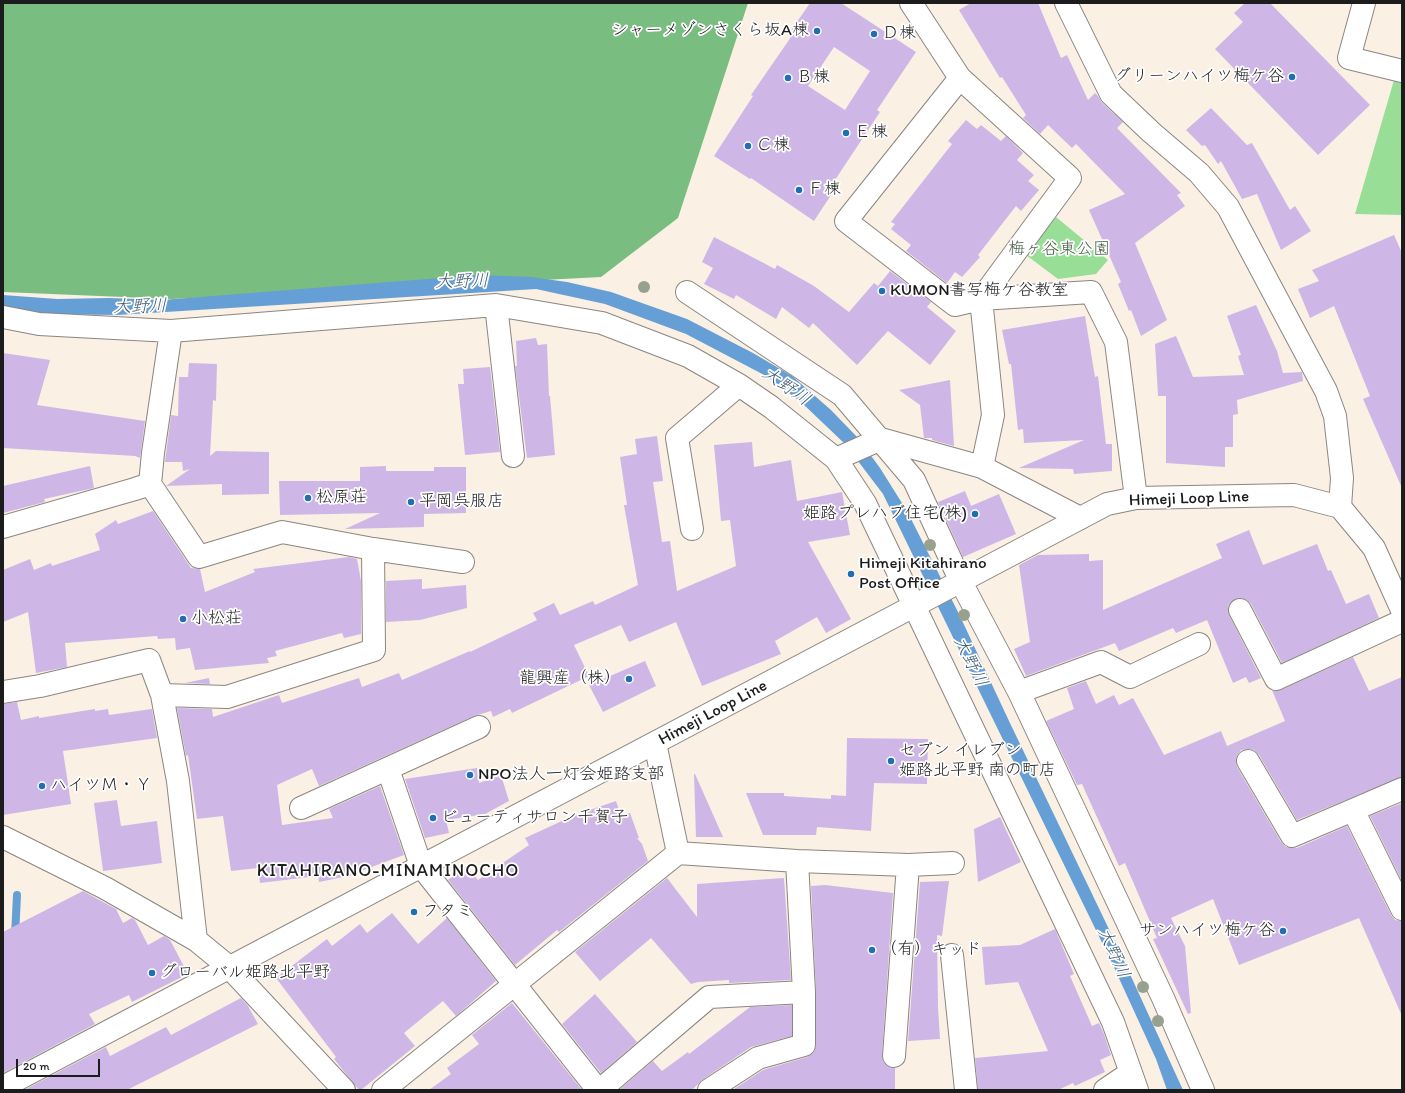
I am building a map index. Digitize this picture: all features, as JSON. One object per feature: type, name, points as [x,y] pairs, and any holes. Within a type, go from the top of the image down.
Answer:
[{"type":"street","points":[[911,3],[960,78],[1070,178],[981,299],[993,415],[982,467]]},
{"type":"street","points":[[1066,3],[1112,94],[1150,132],[1199,173],[1228,207],[1326,391],[1335,416],[1342,478],[1340,507],[1374,548],[1402,610]]},
{"type":"street","points":[[1364,3],[1349,58],[1402,72]]},
{"type":"street","points":[[960,78],[846,221],[955,304],[981,299],[1091,292],[1116,342],[1136,498]]},
{"type":"street","points":[[688,292],[842,395],[881,439],[914,480],[961,582],[1019,692],[1160,991],[1203,1090]]},
{"type":"street","points":[[496,305],[513,456]]},
{"type":"street","points":[[3,317],[39,324],[171,332],[496,305],[602,323],[688,356],[739,385],[836,459],[865,503],[916,606],[1113,1022],[1133,1081],[1105,1090]]},
{"type":"street","points":[[171,332],[153,453],[150,484],[199,557],[282,532],[373,549],[463,562]]},
{"type":"street","points":[[692,529],[677,438],[739,385]]},
{"type":"street","points":[[836,459],[881,439],[982,467],[1080,518]]},
{"type":"street","points":[[3,527],[150,484]]},
{"type":"street","name":"Himeji Loop Line","points":[[3,1087],[1107,504],[1136,498],[1294,495],[1340,507]]},
{"type":"street","points":[[162,695],[227,696],[374,650],[373,549]]},
{"type":"street","points":[[1240,610],[1276,679],[1402,621]]},
{"type":"street","points":[[1019,692],[1101,662],[1130,677],[1199,644]]},
{"type":"street","points":[[3,692],[40,686],[149,660],[162,695],[178,782],[196,940]]},
{"type":"street","points":[[301,808],[479,727]]},
{"type":"street","points":[[655,743],[678,853]]},
{"type":"street","points":[[1248,761],[1292,836],[1402,789]]},
{"type":"street","points":[[388,769],[421,866],[599,1090],[709,997],[804,992]]},
{"type":"street","points":[[1353,810],[1402,909]]},
{"type":"street","points":[[3,837],[104,888],[196,940],[229,967],[344,1090]]},
{"type":"street","points":[[383,1090],[678,853],[797,862],[908,865],[953,863]]},
{"type":"street","points":[[709,1090],[758,1058],[804,1045],[804,992],[797,862]]},
{"type":"street","points":[[894,1056],[908,865]]},
{"type":"street","points":[[952,955],[966,1090]]},
{"type":"green space","points":[[3,3],[748,3],[678,218],[601,277],[172,299],[3,292]]},
{"type":"green space","points":[[1394,80],[1402,82],[1402,215],[1355,214]]},
{"type":"green space","name":"梅ヶ谷東公園","points":[[1056,217],[1108,260],[1096,274],[1058,279],[1026,255]]},
{"type":"water","name":"大野川","points":[[478,275],[531,277],[567,282],[611,292],[687,319],[753,353],[792,376],[831,410],[858,438],[880,468],[907,511],[959,614],[1118,948],[1183,1090],[1167,1090],[1156,1059],[1112,963],[883,494],[845,444],[802,403],[768,377],[686,334],[605,304],[536,289],[117,315],[38,314],[3,308],[3,295],[57,299],[109,298],[162,300]]},
{"type":"building","points":[[810,3],[841,3],[916,52],[877,110],[880,112],[829,189],[833,192],[814,221],[751,178],[750,179],[714,156],[753,96],[751,95],[791,37],[788,35]],"holes":[[[834,47],[870,71],[845,110],[808,86]]]},
{"type":"building","points":[[971,3],[1038,3],[1061,58],[1067,55],[1088,100],[1095,93],[1098,96],[1102,103],[1123,122],[1117,128],[1181,193],[1177,195],[1185,206],[1135,243],[1167,320],[1141,336],[1131,310],[1129,311],[1118,284],[1121,282],[1089,210],[1125,194],[1076,144],[1072,148],[1048,125],[1040,134],[1023,118],[1026,115],[1002,77],[1000,78],[959,10]]},
{"type":"building","name":"グリーンハイツ梅ケ谷","points":[[1245,3],[1270,3],[1370,105],[1318,155],[1215,49],[1243,22],[1234,13]]},
{"type":"building","points":[[1211,108],[1247,145],[1252,143],[1290,210],[1295,206],[1311,231],[1281,250],[1257,194],[1242,199],[1221,161],[1218,164],[1205,145],[1202,146],[1186,130]]},
{"type":"building","points":[[966,120],[977,129],[981,125],[1001,141],[1006,136],[1023,153],[1017,160],[1034,175],[1028,181],[1039,190],[1021,211],[1016,206],[978,255],[980,257],[962,277],[955,272],[947,283],[906,251],[911,245],[891,229],[895,224],[891,222],[952,144],[948,141]]},
{"type":"building","points":[[1394,235],[1402,253],[1402,488],[1363,399],[1370,396],[1334,306],[1310,318],[1298,289],[1319,281],[1312,270]]},
{"type":"building","points":[[714,237],[775,269],[777,265],[814,286],[849,312],[874,283],[878,286],[890,271],[931,302],[927,307],[956,331],[930,365],[888,331],[857,365],[813,323],[809,328],[782,307],[776,319],[736,295],[734,299],[704,284],[713,268],[702,262]]},
{"type":"building","points":[[1256,305],[1277,351],[1283,373],[1302,372],[1303,381],[1237,400],[1238,414],[1233,415],[1233,447],[1225,447],[1225,467],[1166,463],[1166,396],[1158,396],[1155,344],[1176,336],[1193,377],[1244,375],[1238,356],[1241,355],[1227,316]]},
{"type":"building","points":[[1085,316],[1095,377],[1098,376],[1106,444],[1112,444],[1112,471],[1074,474],[1073,469],[1019,468],[1084,440],[1024,443],[1023,429],[1018,430],[1011,364],[1009,364],[1002,330]]},
{"type":"building","points":[[536,338],[538,345],[547,344],[549,396],[555,455],[527,458],[515,366],[517,366],[516,341]]},
{"type":"building","points":[[3,353],[50,360],[37,405],[145,421],[140,458],[135,456],[3,448]]},
{"type":"building","points":[[189,363],[217,364],[216,401],[213,400],[210,456],[216,451],[269,452],[269,494],[222,495],[222,484],[166,486],[190,469],[183,471],[182,462],[165,462],[171,415],[178,416],[179,377],[188,377]]},
{"type":"building","points":[[490,367],[500,452],[465,455],[458,384],[464,384],[463,369]]},
{"type":"building","points":[[950,380],[954,446],[932,440],[932,438],[924,438],[920,405],[899,390]]},
{"type":"building","points":[[657,436],[663,481],[653,482],[662,542],[670,541],[677,591],[736,566],[730,520],[721,521],[714,445],[752,442],[754,467],[791,460],[797,501],[842,492],[850,535],[808,542],[851,619],[826,633],[817,617],[775,641],[781,654],[702,686],[676,622],[629,642],[621,625],[574,645],[589,676],[512,713],[510,709],[493,717],[491,711],[474,716],[319,786],[312,769],[277,785],[282,825],[333,818],[329,809],[380,786],[404,855],[358,872],[358,874],[319,882],[318,876],[260,883],[258,868],[231,871],[223,816],[197,819],[188,755],[186,756],[177,708],[212,709],[213,717],[279,695],[282,703],[359,678],[362,687],[399,673],[402,680],[470,652],[537,620],[533,613],[554,603],[560,615],[593,601],[595,605],[638,585],[624,505],[627,505],[620,457],[637,454],[635,439]]},
{"type":"building","points":[[90,466],[94,488],[44,499],[45,502],[3,513],[3,486]]},
{"type":"building","points":[[386,466],[386,471],[434,471],[434,467],[466,467],[466,513],[424,514],[424,527],[345,529],[380,513],[280,515],[279,481],[360,481],[360,467]]},
{"type":"building","points":[[965,491],[971,506],[999,494],[1016,534],[963,557],[938,502]]},
{"type":"building","points":[[153,511],[191,568],[200,569],[205,592],[255,572],[253,569],[349,557],[357,559],[361,581],[361,634],[344,638],[342,633],[275,651],[277,656],[267,658],[269,663],[195,670],[190,648],[176,650],[175,638],[158,639],[157,636],[65,643],[67,667],[36,673],[28,612],[3,622],[3,570],[30,559],[34,570],[51,563],[52,566],[100,550],[95,534],[116,520],[118,524]]},
{"type":"building","points":[[1249,530],[1263,565],[1317,544],[1328,571],[1331,570],[1346,604],[1369,594],[1379,618],[1282,663],[1251,604],[1247,600],[1241,598],[1235,599],[1229,604],[1229,615],[1261,678],[1249,683],[1246,677],[1233,683],[1207,620],[1176,633],[1173,628],[1119,651],[1115,643],[1026,676],[1014,649],[1030,642],[1019,565],[1038,555],[1089,554],[1089,561],[1103,560],[1103,610],[1222,558],[1216,544]]},
{"type":"building","points":[[422,579],[422,589],[466,585],[467,608],[420,620],[386,622],[386,581]]},
{"type":"building","points":[[1353,657],[1369,691],[1402,677],[1402,777],[1297,820],[1259,755],[1254,750],[1241,750],[1237,755],[1236,761],[1237,767],[1281,842],[1286,847],[1297,848],[1347,826],[1391,915],[1395,920],[1402,921],[1402,1016],[1359,918],[1239,965],[1213,899],[1171,918],[1185,946],[1191,1013],[1188,1014],[1153,939],[1157,938],[1125,863],[1119,866],[1082,784],[1077,785],[1046,721],[1074,709],[1067,688],[1086,681],[1096,704],[1114,695],[1119,705],[1133,698],[1164,755],[1221,731],[1227,746],[1285,721],[1272,690],[1281,690]]},
{"type":"building","points":[[645,661],[656,686],[603,712],[589,685]]},
{"type":"building","points":[[209,678],[210,684],[185,683]]},
{"type":"building","points":[[17,702],[21,720],[39,716],[39,718],[95,709],[95,711],[108,709],[109,715],[152,709],[157,738],[63,751],[71,804],[3,815],[3,704]]},
{"type":"building","points":[[847,738],[928,739],[927,784],[874,783],[871,831],[817,827],[816,835],[763,835],[746,793],[784,793],[784,796],[831,799],[831,795],[846,796]]},
{"type":"building","points":[[477,768],[479,783],[501,775],[509,801],[485,814],[446,820],[449,833],[425,838],[405,779]]},
{"type":"building","points":[[695,774],[723,837],[696,837]]},
{"type":"building","points":[[117,800],[121,826],[157,821],[162,863],[103,871],[94,803]]},
{"type":"building","points":[[616,801],[621,816],[630,813],[639,838],[637,838],[642,844],[648,861],[559,932],[557,930],[515,965],[448,880],[466,866],[478,880],[529,845],[525,838],[575,815]]},
{"type":"building","points":[[1402,803],[1402,881],[1370,816]]},
{"type":"building","points":[[1000,817],[1021,862],[978,882],[974,829]]},
{"type":"building","points":[[667,878],[697,917],[697,884],[784,878],[791,980],[729,983],[729,980],[698,982],[691,984],[651,938],[600,981],[575,952]]},
{"type":"building","points":[[949,881],[942,936],[937,935],[940,1039],[908,1041],[920,882]]},
{"type":"building","points":[[825,885],[893,893],[882,1055],[883,1061],[887,1066],[895,1068],[895,1090],[734,1090],[763,1070],[807,1057],[814,1052],[816,1045],[816,992],[811,886]]},
{"type":"building","name":"グローバル姫路北平野","points":[[83,891],[116,909],[123,923],[132,918],[135,920],[148,945],[164,936],[170,940],[188,974],[132,1002],[129,995],[89,1014],[95,1024],[3,1073],[3,932]]},
{"type":"building","points":[[392,913],[418,944],[447,918],[496,981],[456,1016],[443,1001],[404,1033],[415,1046],[361,1090],[359,1090],[334,1059],[336,1057],[276,978],[327,939],[332,946],[360,924],[367,933]]},
{"type":"building","points":[[1055,929],[1074,974],[1070,976],[1092,1026],[1099,1023],[1104,1034],[1111,1055],[1100,1060],[1105,1072],[1075,1086],[1073,1083],[1058,1090],[978,1090],[975,1058],[1048,1051],[1018,982],[985,985],[982,947],[1020,945]]},
{"type":"building","points":[[595,994],[637,1042],[601,1073],[562,1024]]},
{"type":"building","points":[[241,998],[248,1006],[258,1024],[127,1090],[24,1090],[106,1047],[110,1056],[166,1027],[171,1035]]},
{"type":"building","points":[[512,1003],[582,1090],[429,1090],[451,1074],[447,1068],[479,1044],[472,1035]]},
{"type":"building","points":[[792,1005],[792,1036],[751,1047],[702,1080],[692,1090],[619,1090],[653,1061],[662,1071],[688,1052],[689,1054],[750,1007]]},
{"type":"waterway","points":[[15,936],[17,895]]},
{"type":"place","name":"シャーメゾンさくら坂A棟","points":[[817,31]]},
{"type":"place","name":"Ｄ棟","points":[[874,34]]},
{"type":"place","name":"グリーンハイツ梅ケ谷","points":[[1292,77]]},
{"type":"place","name":"Ｂ棟","points":[[788,78]]},
{"type":"place","name":"Ｅ棟","points":[[846,133]]},
{"type":"place","name":"Ｃ棟","points":[[748,146]]},
{"type":"place","name":"Ｆ棟","points":[[799,190]]},
{"type":"place","name":"KUMON書写梅ケ谷教室","points":[[882,291]]},
{"type":"place","name":"松原荘","points":[[308,498]]},
{"type":"place","name":"平岡呉服店","points":[[411,502]]},
{"type":"place","name":"姫路プレハブ住宅(株)","points":[[975,514]]},
{"type":"place","name":"Himeji Kitahirano Post Office","points":[[851,574]]},
{"type":"place","name":"小松荘","points":[[183,619]]},
{"type":"place","name":"龍興産（株）","points":[[629,679]]},
{"type":"place","name":"セブン イレブン 姫路北平野 南の町店","points":[[891,761]]},
{"type":"place","name":"NPO法人一灯会姫路支部","points":[[470,775]]},
{"type":"place","name":"ハイツＭ・Ｙ","points":[[42,786]]},
{"type":"place","name":"ビューティサロン千賀子","points":[[433,818]]},
{"type":"place","name":"フタミ","points":[[414,912]]},
{"type":"place","name":"サンハイツ梅ケ谷","points":[[1283,931]]},
{"type":"place","name":"（有）キッド","points":[[872,950]]},
{"type":"place","name":"グローバル姫路北平野","points":[[152,973]]},
{"type":"district","name":"KITAHIRANO-MINAMINOCHO","points":[[388,871]]}]
